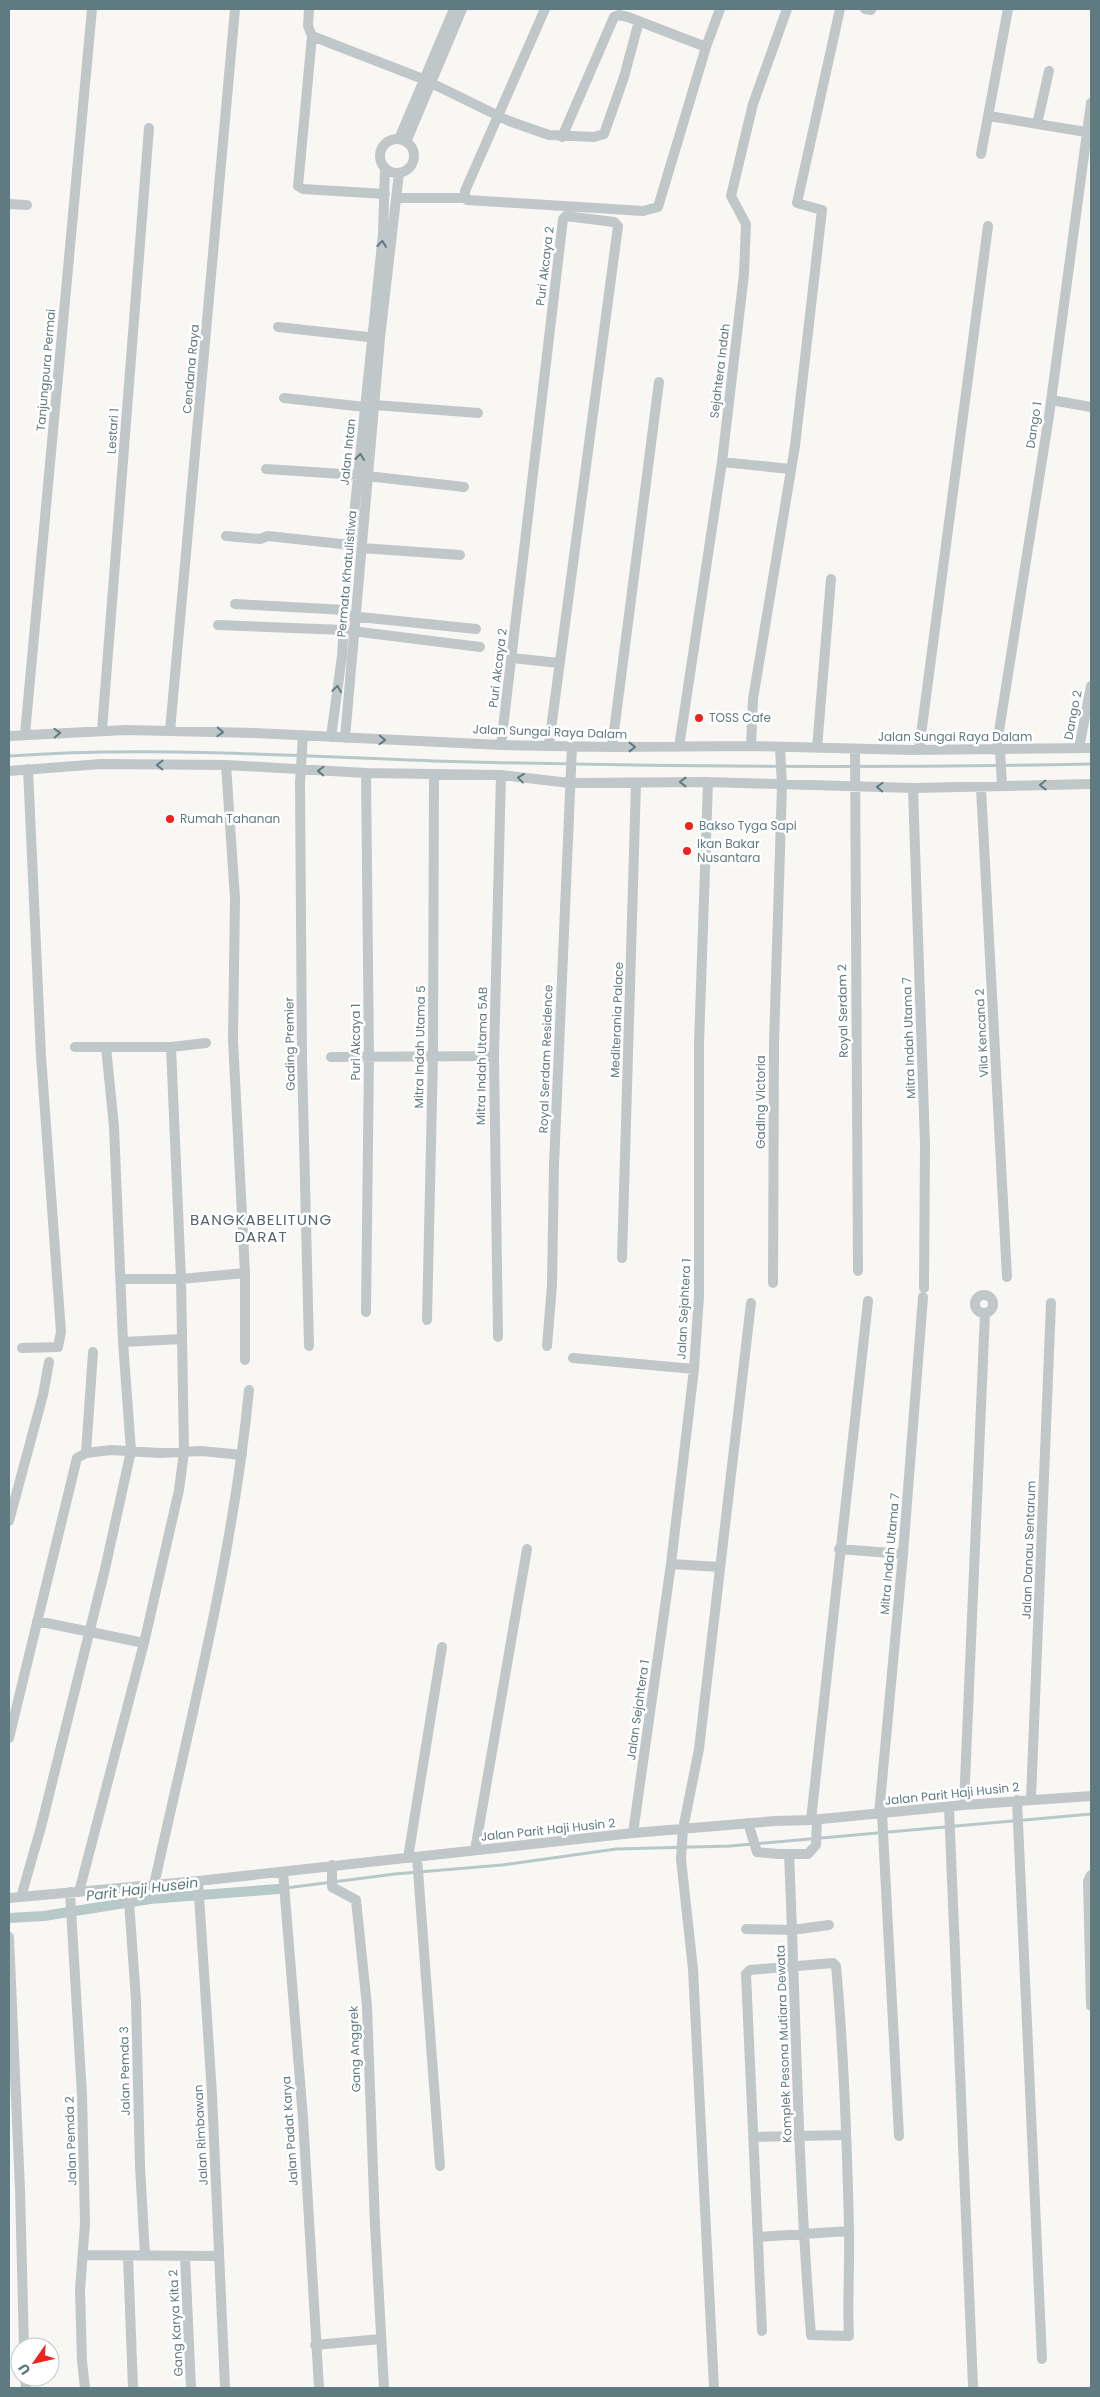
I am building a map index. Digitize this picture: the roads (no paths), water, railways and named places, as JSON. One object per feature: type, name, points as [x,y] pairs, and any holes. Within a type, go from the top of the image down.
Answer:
[{"type":"street","name":"Tanjungpura Permai","points":[[26,734],[92,9]]},
{"type":"street","name":"Cendana Raya","points":[[170,731],[235,9]]},
{"type":"street","points":[[309,9],[308,26],[312,36],[298,186],[303,189],[385,194]]},
{"type":"street","points":[[403,140],[454,9]]},
{"type":"street","points":[[426,81],[462,9]]},
{"type":"street","points":[[465,198],[465,191],[545,9]]},
{"type":"street","points":[[396,198],[465,198],[472,202],[498,204],[643,211],[658,207],[706,48],[720,9]]},
{"type":"street","name":"Sejahtera Indah","points":[[679,746],[722,462],[747,232],[746,224],[731,196],[753,104],[787,9]]},
{"type":"street","points":[[750,746],[753,699],[790,469],[822,210],[796,203],[840,9]]},
{"type":"street","points":[[982,154],[1008,9]]},
{"type":"street","points":[[562,137],[614,17],[619,14],[706,48]]},
{"type":"street","points":[[312,36],[426,81],[499,114],[509,121],[562,137],[594,138],[604,134],[624,77],[639,21]]},
{"type":"street","points":[[1038,124],[1049,70]]},
{"type":"street","name":"Dango 1","points":[[1002,781],[999,752],[1051,400],[1091,103]]},
{"type":"street","points":[[989,116],[1086,132]]},
{"type":"street","name":"Lestari 1","points":[[102,730],[149,131]]},
{"type":"street","points":[[278,327],[376,338],[385,194],[385,169],[380,162],[380,150],[388,141],[403,140],[412,148],[414,159],[409,168],[399,173],[385,169]]},
{"type":"street","name":"Permata Khatulistiwa","points":[[345,738],[349,630],[355,616],[369,477],[370,406],[376,338],[399,173]]},
{"type":"street","points":[[9,204],[27,205]]},
{"type":"street","name":"Puri Akcaya 2","points":[[501,745],[563,219],[566,216],[618,224],[549,744]]},
{"type":"street","points":[[919,750],[988,226]]},
{"type":"street","points":[[612,747],[659,382]]},
{"type":"street","points":[[284,398],[478,413]]},
{"type":"street","points":[[1051,400],[1091,407]]},
{"type":"street","name":"Jalan Intan","points":[[331,737],[349,630],[345,613],[350,545],[358,475],[370,406]]},
{"type":"street","points":[[722,462],[790,469]]},
{"type":"street","points":[[266,468],[358,475],[464,487]]},
{"type":"street","points":[[226,536],[260,539],[268,536],[350,545]]},
{"type":"street","points":[[362,548],[460,555]]},
{"type":"street","points":[[817,748],[831,579]]},
{"type":"street","points":[[235,604],[345,613],[355,616],[476,630]]},
{"type":"street","points":[[218,624],[349,630],[480,647]]},
{"type":"street","points":[[512,658],[559,663]]},
{"type":"street","name":"Dango 2","points":[[1079,748],[1091,686]]},
{"type":"street","name":"Jalan Sungai Raya Dalam","points":[[9,736],[102,730],[170,731],[303,739],[331,737],[501,745],[549,744],[572,750],[612,747],[750,746],[781,750],[817,748],[855,753],[919,750],[999,752],[1091,748]]},
{"type":"street","name":"Gading Premier","points":[[303,739],[301,768],[302,1058],[309,1346]]},
{"type":"street","name":"Royal Serdam Residence","points":[[547,1346],[552,1285],[554,1164],[572,750]]},
{"type":"street","name":"Gading Victoria","points":[[772,1284],[774,1051],[782,784],[781,750]]},
{"type":"street","name":"Royal Serdam 2","points":[[855,753],[858,1271]]},
{"type":"street","points":[[9,771],[101,764],[226,765],[366,773],[570,778],[636,783],[708,782],[913,788],[981,788],[1002,781],[1091,784]]},
{"type":"street","points":[[226,765],[235,898],[233,1040],[245,1273],[245,1360]]},
{"type":"street","points":[[22,1348],[58,1347],[61,1332],[42,1056],[28,769]]},
{"type":"street","name":"Puri Akcaya 1","points":[[366,773],[368,1057],[366,1312]]},
{"type":"street","name":"Mitra Indah Utama 5","points":[[427,1320],[432,1055],[434,774]]},
{"type":"street","name":"Mitra Indah Utama 5AB","points":[[498,1337],[494,1056],[501,775]]},
{"type":"street","name":"Jalan Sejahtera 1","points":[[633,1833],[672,1564],[694,1370],[699,1296],[699,1044],[708,782]]},
{"type":"street","name":"Mediterania Palace","points":[[622,1258],[636,783]]},
{"type":"street","name":"Mitra Indah Utama 7","points":[[899,2136],[884,1838],[881,1813],[924,1292],[925,1144],[913,788]]},
{"type":"street","name":"Vila Kencana 2","points":[[981,788],[1007,1277]]},
{"type":"street","points":[[75,1047],[171,1047],[206,1043]]},
{"type":"street","points":[[22,1897],[41,1827],[131,1451],[123,1342],[114,1127],[106,1047]]},
{"type":"street","points":[[75,1892],[144,1643],[179,1490],[184,1452],[181,1279],[171,1047]]},
{"type":"street","points":[[331,1057],[494,1056]]},
{"type":"street","points":[[121,1279],[181,1279],[245,1273]]},
{"type":"street","points":[[748,1823],[757,1850],[808,1854],[816,1845],[814,1820],[839,1550],[868,1301]]},
{"type":"street","points":[[714,2388],[692,1969],[681,1859],[683,1829],[699,1749],[751,1303]]},
{"type":"street","name":"Jalan Danau Sentarum","points":[[1031,1799],[1051,1303]]},
{"type":"street","points":[[964,1804],[985,1314]]},
{"type":"street","points":[[123,1342],[182,1339]]},
{"type":"street","points":[[86,1453],[93,1352]]},
{"type":"street","points":[[573,1358],[694,1370]]},
{"type":"street","points":[[9,1521],[43,1395],[49,1362]]},
{"type":"street","points":[[154,1885],[210,1630],[242,1455],[249,1390]]},
{"type":"street","points":[[9,1738],[73,1467],[77,1458],[86,1453],[131,1451],[184,1452],[201,1450],[242,1455]]},
{"type":"street","points":[[475,1850],[527,1549]]},
{"type":"street","points":[[839,1550],[903,1554]]},
{"type":"street","points":[[672,1564],[720,1567]]},
{"type":"street","points":[[37,1621],[144,1643]]},
{"type":"street","points":[[440,2166],[419,1880],[414,1860],[442,1647]]},
{"type":"street","name":"Jalan Parit Haji Husin 2","points":[[9,1898],[198,1881],[283,1876],[332,1868],[414,1860],[475,1850],[633,1833],[748,1823],[814,1820],[881,1813],[950,1811],[964,1804],[1091,1796]]},
{"type":"street","points":[[1016,1800],[1042,2359]]},
{"type":"street","points":[[950,1811],[973,2386]]},
{"type":"street","name":"Komplek Pesona Mutiara Dewata","points":[[789,1854],[803,2233],[811,2335],[849,2336],[849,2232]]},
{"type":"street","name":"Gang Anggrek","points":[[332,1868],[332,1887],[356,1900],[366,2006],[381,2339]]},
{"type":"street","points":[[1091,1875],[1088,1881],[1088,1932],[1091,2006]]},
{"type":"street","name":"Jalan Padat Karya","points":[[283,1876],[283,1898],[303,2118],[319,2388]]},
{"type":"street","name":"Jalan Rimbawan","points":[[198,1881],[212,2094],[225,2388]]},
{"type":"street","name":"Jalan Pemda 3","points":[[128,1887],[136,2000],[139,2148],[145,2255]]},
{"type":"street","name":"Jalan Pemda 2","points":[[75,1892],[72,1908],[82,2095],[85,2224],[80,2290],[82,2361],[85,2388]]},
{"type":"street","points":[[746,1929],[792,1930],[830,1925]]},
{"type":"street","points":[[9,1937],[20,2190],[24,2337]]},
{"type":"street","points":[[758,2237],[803,2233],[849,2232],[846,2135],[836,1966],[833,1963],[794,1968],[750,1970],[746,1974],[755,2137],[758,2237],[762,2331]]},
{"type":"street","points":[[755,2137],[846,2135]]},
{"type":"street","points":[[83,2255],[219,2256]]},
{"type":"street","points":[[128,2256],[133,2388]]},
{"type":"street","name":"Gang Karya Kita 2","points":[[185,2256],[191,2388]]},
{"type":"street","points":[[315,2345],[381,2339],[384,2388]]},
{"type":"waterway","points":[[9,756],[62,753],[168,752],[597,765],[1091,764]]},
{"type":"waterway","points":[[278,1889],[395,1874],[502,1865],[616,1849],[730,1846],[1091,1814]]},
{"type":"waterway","name":"Parit Haji Husein","points":[[9,1918],[44,1916],[150,1899],[278,1889]]},
{"type":"place","name":"TOSS Cafe","points":[[699,718]]},
{"type":"place","name":"Rumah Tahanan","points":[[170,819]]},
{"type":"place","name":"Bakso Tyga Sapi","points":[[689,826]]},
{"type":"place","name":"Ikan Bakar Nusantara","points":[[687,851]]},
{"type":"district","name":"BANGKABELITUNG DARAT","points":[[261,1228]]}]
